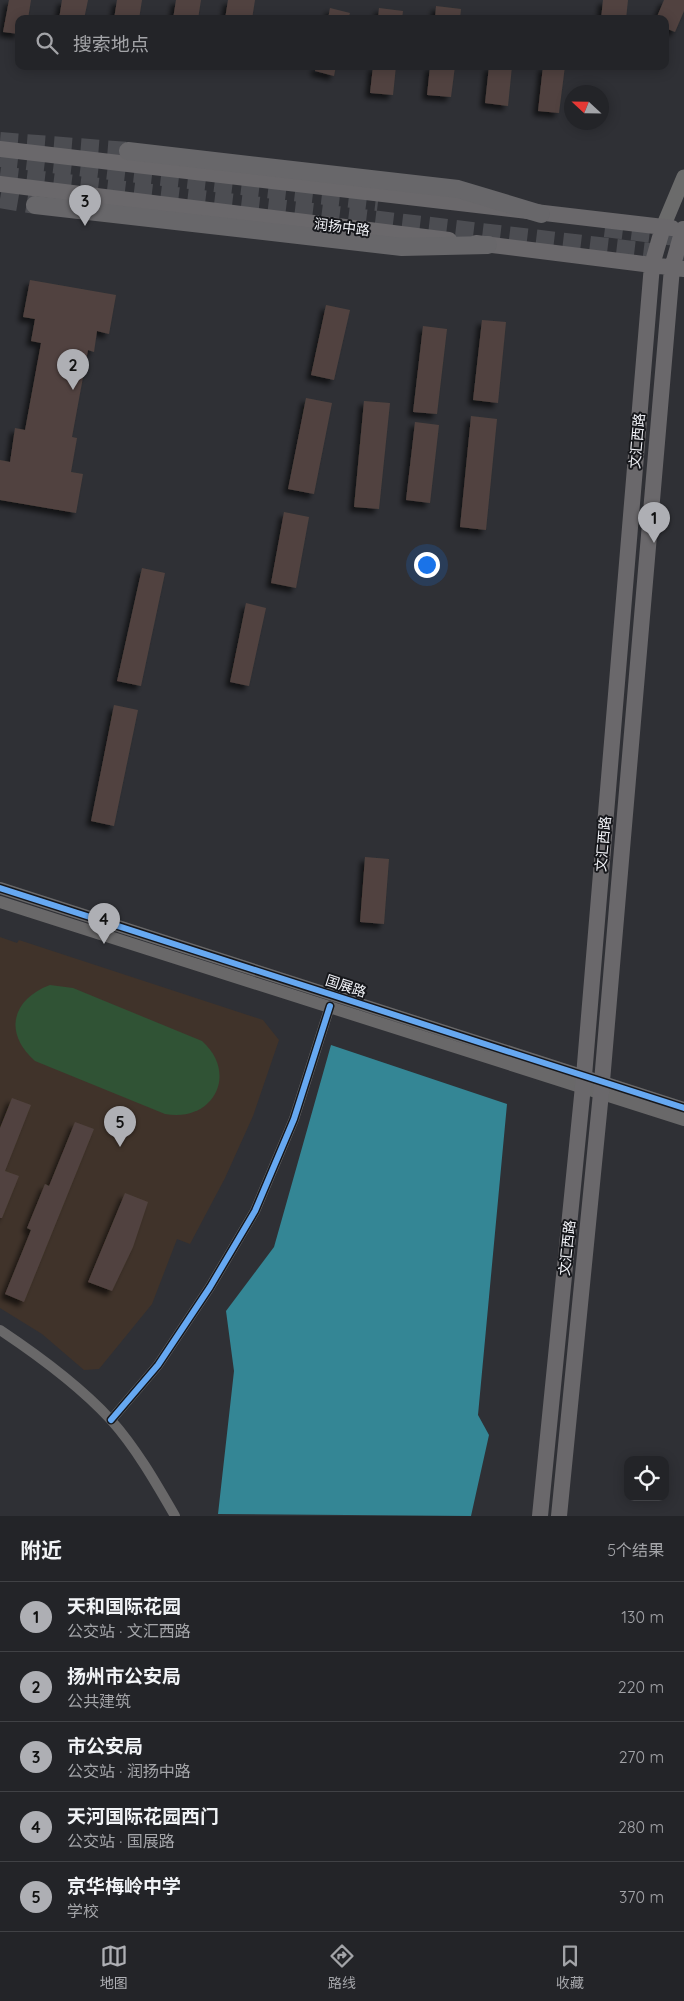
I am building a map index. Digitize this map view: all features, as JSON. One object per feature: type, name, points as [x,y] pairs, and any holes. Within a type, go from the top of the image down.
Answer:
[{"type":"highway","points":[[128,151],[458,189],[541,214]]},
{"type":"highway","points":[[35,205],[402,247],[488,245]]},
{"type":"main road","points":[[0,149],[541,214],[684,229]]},
{"type":"main road","name":"文汇西路","points":[[540,1516],[583,1082],[652,265],[663,227],[684,177]]},
{"type":"main road","name":"润扬中路","points":[[0,184],[678,268]]},
{"type":"main road","name":"文汇西路","points":[[559,1516],[602,1087],[678,268],[684,229]]},
{"type":"street","name":"国展路","points":[[0,888],[583,1082]]},
{"type":"street","name":"国展路","points":[[0,902],[330,1006],[583,1082],[684,1108]]},
{"type":"street","points":[[111,1420],[158,1365],[210,1287],[255,1211],[294,1118],[330,1006]]},
{"type":"street","name":"国展路","points":[[602,1087],[684,1120]]},
{"type":"street","points":[[0,1330],[53,1367],[111,1420],[150,1474],[175,1516]]},
{"type":"shaded area","points":[[0,937],[17,943],[19,940],[263,1020],[279,1040],[253,1116],[225,1178],[190,1244],[177,1239],[152,1304],[99,1369],[84,1370],[42,1334],[0,1308]]},
{"type":"green space","points":[[50,985],[73,988],[202,1041],[213,1054],[219,1068],[219,1081],[215,1093],[208,1104],[196,1111],[182,1115],[165,1114],[35,1061],[18,1039],[16,1018],[20,1008],[27,999],[37,991]]},
{"type":"water","points":[[331,1045],[507,1104],[478,1415],[489,1435],[471,1516],[218,1514],[234,1371],[226,1311],[274,1247]]},
{"type":"building","points":[[9,0],[31,0],[29,15],[15,15],[15,34],[3,32]]},
{"type":"building","points":[[62,0],[88,0],[85,15],[60,15]]},
{"type":"building","points":[[117,0],[142,0],[140,15],[115,15]]},
{"type":"building","points":[[176,0],[201,0],[199,15],[174,15]]},
{"type":"building","points":[[228,0],[255,0],[253,15],[226,15]]},
{"type":"building","points":[[603,0],[628,0],[626,15],[601,15]]},
{"type":"building","points":[[664,0],[684,0],[684,11],[675,32],[669,30],[669,15],[658,15]]},
{"type":"building","points":[[436,6],[461,9],[460,15],[435,15]]},
{"type":"building","points":[[330,8],[350,13],[349,15],[329,15]]},
{"type":"building","points":[[379,8],[403,11],[402,15],[378,15]]},
{"type":"building","points":[[315,70],[335,70],[334,76]]},
{"type":"building","points":[[373,70],[396,70],[393,95],[370,93]]},
{"type":"building","points":[[430,70],[454,70],[451,97],[427,95]]},
{"type":"building","points":[[489,70],[512,70],[508,106],[485,103]]},
{"type":"building","points":[[543,70],[564,70],[559,113],[538,111]]},
{"type":"building","points":[[30,280],[116,295],[109,334],[97,331],[94,352],[88,350],[72,437],[77,438],[71,472],[83,474],[76,513],[0,500],[0,460],[10,462],[15,428],[25,430],[41,343],[31,341],[35,319],[23,317]]},
{"type":"building","points":[[326,305],[350,310],[334,380],[311,375]]},
{"type":"building","points":[[482,320],[506,322],[498,403],[473,400]]},
{"type":"building","points":[[423,326],[447,329],[437,414],[413,412]]},
{"type":"building","points":[[306,398],[332,403],[314,494],[288,489]]},
{"type":"building","points":[[364,401],[390,403],[379,509],[354,507]]},
{"type":"building","points":[[471,416],[497,419],[486,530],[460,527]]},
{"type":"building","points":[[415,422],[439,425],[430,503],[406,500]]},
{"type":"building","points":[[284,512],[309,517],[296,588],[271,583]]},
{"type":"building","points":[[142,568],[165,573],[141,686],[117,681]]},
{"type":"building","points":[[246,603],[266,608],[249,686],[230,682]]},
{"type":"building","points":[[114,705],[138,710],[114,826],[91,821]]},
{"type":"building","points":[[365,857],[389,859],[384,924],[360,922]]},
{"type":"building","points":[[12,1098],[31,1105],[5,1171],[19,1176],[2,1218],[0,1218],[0,1128]]},
{"type":"building","points":[[75,1122],[94,1129],[24,1302],[5,1294],[31,1230],[27,1228],[45,1184],[49,1186]]},
{"type":"building","points":[[125,1193],[148,1202],[133,1247],[112,1291],[88,1282]]},
{"type":"tunnel","points":[[0,141],[128,151]]},
{"type":"tunnel","points":[[0,158],[378,202]]},
{"type":"tunnel","points":[[0,175],[684,256]]},
{"type":"tunnel","points":[[0,199],[35,205]]},
{"type":"tunnel","points":[[605,228],[684,238]]},
{"type":"cycle path","points":[[0,888],[684,1108]]},
{"type":"cycle path","points":[[111,1420],[158,1365],[210,1287],[255,1211],[294,1119],[330,1006]]},
{"type":"place","name":"市公安局","points":[[85,226]]},
{"type":"place","name":"扬州市公安局","points":[[73,390]]},
{"type":"place","name":"天和国际花园","points":[[654,543]]},
{"type":"place","name":"天河国际花园西门","points":[[104,944]]},
{"type":"place","name":"京华梅岭中学","points":[[120,1147]]}]
